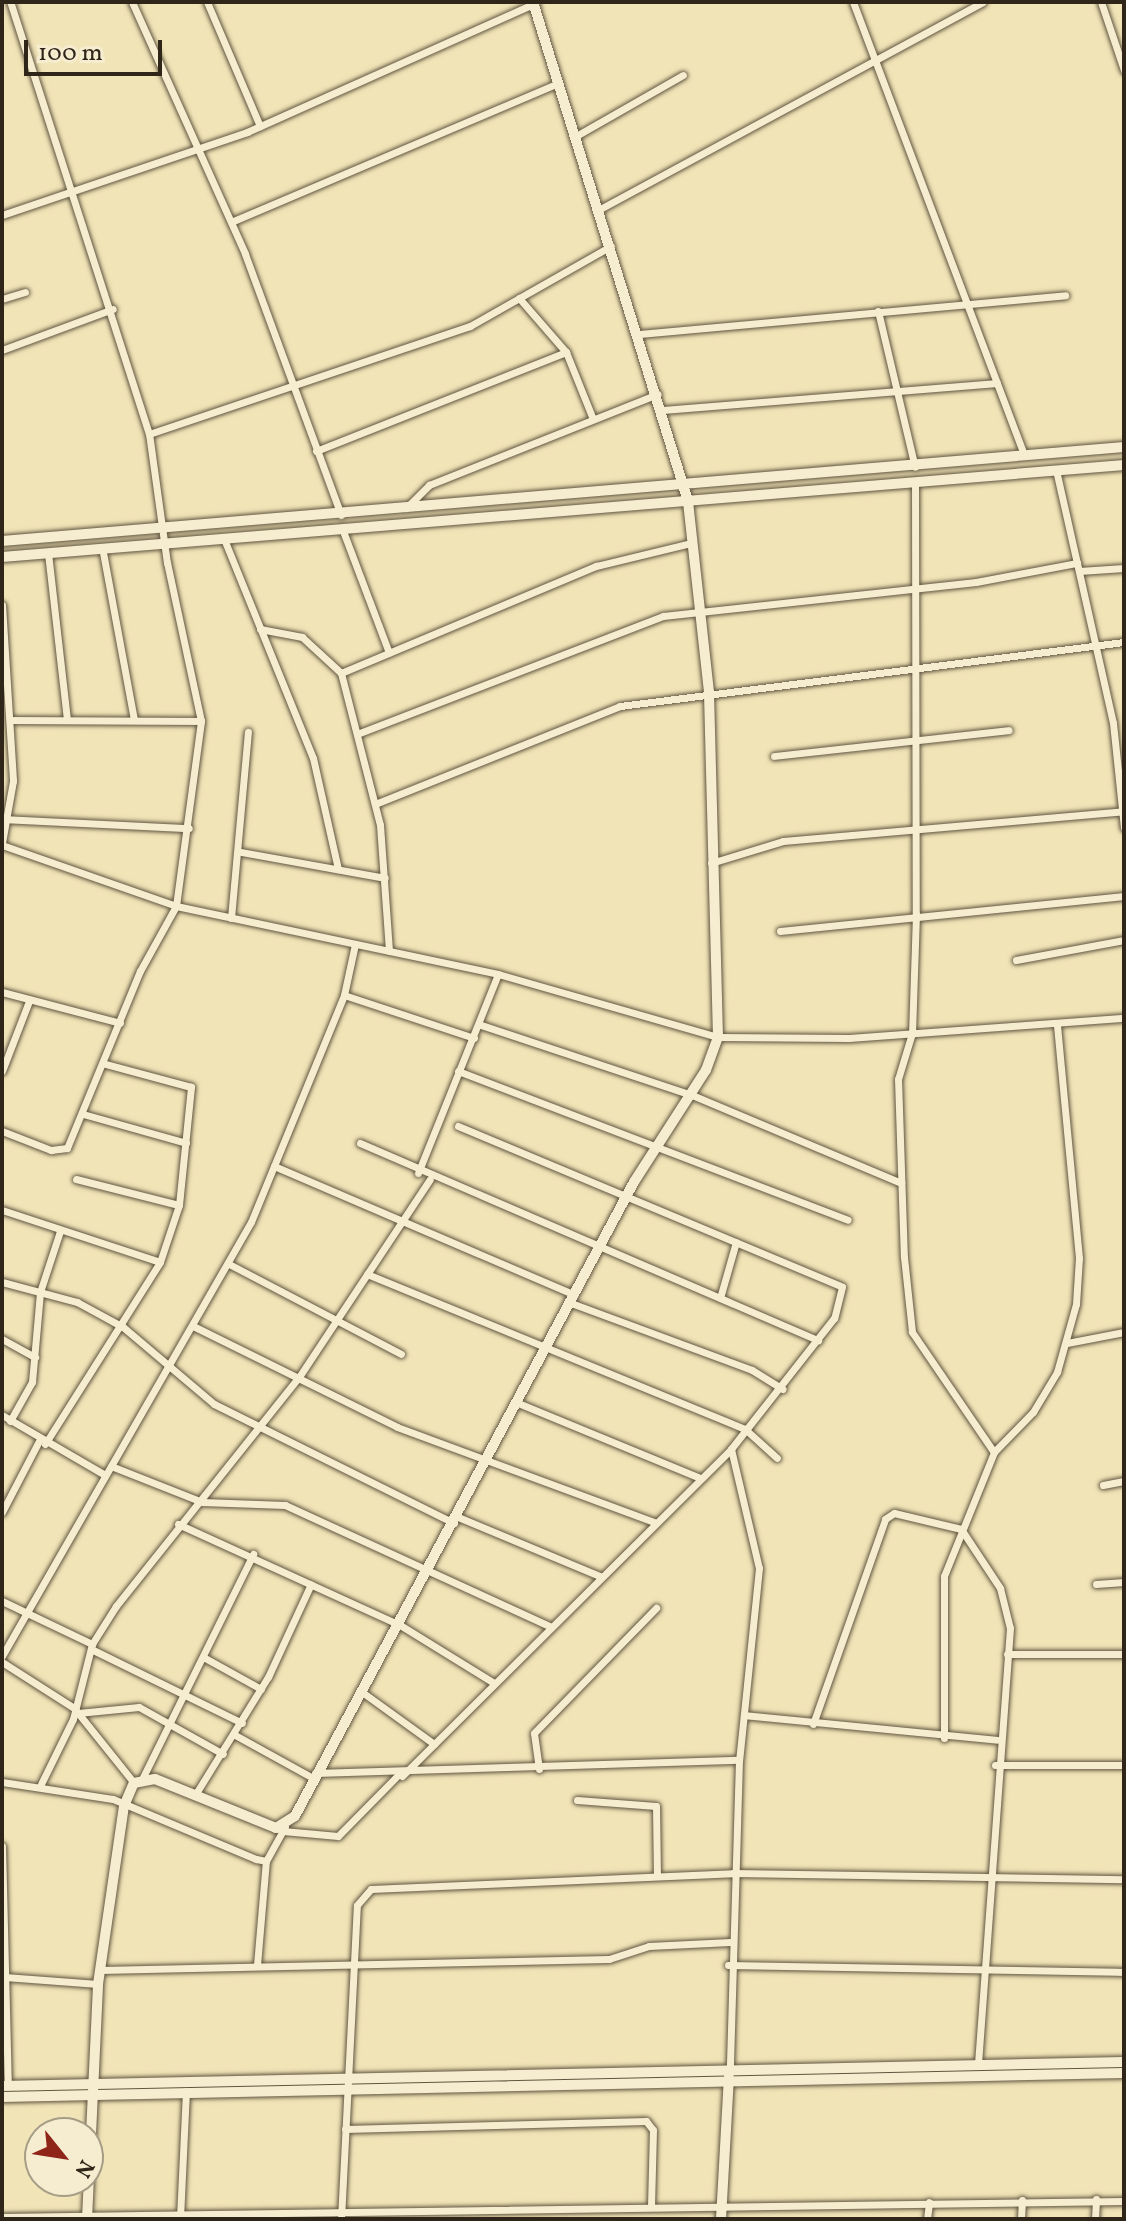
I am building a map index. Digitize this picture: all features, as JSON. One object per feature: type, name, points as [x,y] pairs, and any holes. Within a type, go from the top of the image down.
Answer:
[{"type":"main road","points":[[88,2217],[96,2091],[98,1984],[124,1806],[138,1780],[195,1795],[284,1829],[400,1625],[627,1196],[692,1095],[718,1037],[711,863],[709,692],[685,484],[535,3]]},
{"type":"main road","points":[[2,540],[404,510],[1124,447]]},
{"type":"main road","points":[[2,557],[1124,465]]},
{"type":"main road","points":[[978,2072],[1124,2062]]},
{"type":"main road","points":[[2,2097],[346,2083],[978,2072],[1124,2073]]},
{"type":"main road","points":[[721,2219],[730,2076]]},
{"type":"main road","points":[[5,2086],[96,2091]]},
{"type":"street","points":[[2,1131],[51,1150],[67,1148],[106,1064],[120,1023],[176,906],[189,828],[201,721],[149,434],[113,309],[72,196],[10,2]]},
{"type":"street","points":[[132,2],[231,222],[341,515]]},
{"type":"street","points":[[207,2],[260,126]]},
{"type":"street","points":[[853,2],[1025,456]]},
{"type":"street","points":[[600,209],[983,2]]},
{"type":"street","points":[[1101,2],[1124,70]]},
{"type":"street","points":[[2,215],[72,196],[260,126],[535,3]]},
{"type":"street","points":[[576,136],[683,75]]},
{"type":"street","points":[[231,222],[559,83]]},
{"type":"street","points":[[149,434],[470,326],[611,246]]},
{"type":"street","points":[[2,299],[25,292]]},
{"type":"street","points":[[640,334],[1065,295]]},
{"type":"street","points":[[519,298],[566,352],[593,419]]},
{"type":"street","points":[[2,350],[113,309]]},
{"type":"street","points":[[878,311],[915,467]]},
{"type":"street","points":[[316,451],[566,352]]},
{"type":"street","points":[[663,410],[895,388],[997,383]]},
{"type":"street","points":[[404,510],[429,485],[659,394]]},
{"type":"street","points":[[1056,470],[1113,723],[1124,827]]},
{"type":"street","points":[[915,483],[918,585],[916,914],[912,1033],[898,1079],[901,1183],[912,1332],[994,1452]]},
{"type":"street","points":[[343,531],[389,653]]},
{"type":"street","points":[[224,539],[313,758],[338,869]]},
{"type":"street","points":[[341,673],[596,566],[691,543]]},
{"type":"street","points":[[102,547],[134,720]]},
{"type":"street","points":[[48,553],[67,720]]},
{"type":"street","points":[[357,734],[699,608],[1078,567],[1124,568]]},
{"type":"street","points":[[2,605],[12,720],[2,844],[176,906],[498,974],[718,1037],[912,1033],[1124,1018]]},
{"type":"street","points":[[260,629],[302,637],[341,673],[375,804],[385,878],[389,951]]},
{"type":"street","points":[[375,804],[620,706],[709,692],[1124,642]]},
{"type":"street","points":[[12,720],[201,721]]},
{"type":"street","points":[[1113,723],[1124,722]]},
{"type":"street","points":[[774,756],[1009,730]]},
{"type":"street","points":[[231,918],[241,852],[248,732]]},
{"type":"street","points":[[711,863],[783,841],[1122,811]]},
{"type":"street","points":[[5,819],[189,828]]},
{"type":"street","points":[[241,852],[385,878]]},
{"type":"street","points":[[780,931],[916,914],[1124,896]]},
{"type":"street","points":[[1016,960],[1124,940]]},
{"type":"street","points":[[2,1656],[229,1264],[274,1166],[344,995],[355,944]]},
{"type":"street","points":[[418,1173],[458,1071],[481,1025],[498,974]]},
{"type":"street","points":[[2,992],[120,1023]]},
{"type":"street","points":[[344,995],[474,1038]]},
{"type":"street","points":[[2,1071],[29,1001]]},
{"type":"street","points":[[481,1025],[692,1095],[901,1183]]},
{"type":"street","points":[[944,1738],[944,1576],[994,1452],[1033,1412],[1067,1343],[1079,1258],[1057,1025]]},
{"type":"street","points":[[2,1512],[42,1443],[123,1327],[160,1262],[179,1205],[191,1087],[106,1064]]},
{"type":"street","points":[[458,1071],[660,1144],[848,1220]]},
{"type":"street","points":[[83,1114],[186,1143]]},
{"type":"street","points":[[257,1965],[266,1861],[284,1829],[338,1836],[434,1744],[654,1522],[731,1449],[782,1389],[834,1318],[842,1287],[458,1126]]},
{"type":"street","points":[[360,1143],[430,1179],[818,1340]]},
{"type":"street","points":[[274,1166],[400,1225],[573,1299],[752,1370],[782,1389]]},
{"type":"street","points":[[76,1179],[179,1205]]},
{"type":"street","points":[[41,1784],[76,1710],[91,1646],[178,1524],[202,1502],[255,1427],[299,1377],[430,1179]]},
{"type":"street","points":[[2,1210],[160,1262]]},
{"type":"street","points":[[10,1421],[32,1382],[40,1292],[60,1231]]},
{"type":"street","points":[[720,1298],[736,1242]]},
{"type":"street","points":[[229,1264],[401,1354]]},
{"type":"street","points":[[367,1274],[745,1429],[777,1458]]},
{"type":"street","points":[[2,1282],[40,1292],[123,1327],[170,1369],[255,1427],[456,1520],[600,1576]]},
{"type":"street","points":[[195,1327],[397,1427],[654,1522]]},
{"type":"street","points":[[1067,1343],[1124,1332]]},
{"type":"street","points":[[2,1339],[35,1357]]},
{"type":"street","points":[[518,1403],[700,1478]]},
{"type":"street","points":[[2,1415],[42,1443],[105,1475]]},
{"type":"street","points":[[730,2076],[728,1965],[739,1760],[759,1568],[731,1449]]},
{"type":"street","points":[[111,1466],[202,1502],[285,1505],[427,1575],[551,1627]]},
{"type":"street","points":[[1103,1485],[1124,1481]]},
{"type":"street","points":[[813,1724],[885,1519],[894,1513],[961,1529],[1000,1588],[1010,1628],[995,1765],[978,2072]]},
{"type":"street","points":[[178,1524],[253,1554],[400,1625],[494,1683]]},
{"type":"street","points":[[2,1662],[76,1710],[138,1780],[205,1658],[253,1554]]},
{"type":"street","points":[[1096,1584],[1124,1582]]},
{"type":"street","points":[[195,1795],[261,1689],[311,1584]]},
{"type":"street","points":[[2,1601],[242,1723]]},
{"type":"street","points":[[539,1769],[534,1733],[656,1608]]},
{"type":"street","points":[[1007,1654],[1124,1654]]},
{"type":"street","points":[[205,1658],[261,1689]]},
{"type":"street","points":[[362,1692],[434,1744]]},
{"type":"street","points":[[76,1710],[139,1707],[223,1754]]},
{"type":"street","points":[[744,1715],[944,1738],[997,1740]]},
{"type":"street","points":[[235,1735],[312,1775],[399,1776],[739,1760]]},
{"type":"street","points":[[995,1765],[1124,1765]]},
{"type":"street","points":[[2,1782],[41,1784],[124,1806],[266,1861]]},
{"type":"street","points":[[577,1800],[656,1806],[657,1874]]},
{"type":"street","points":[[2,1846],[5,2086]]},
{"type":"street","points":[[342,2216],[346,2083],[356,1965],[357,1905],[371,1889],[657,1874],[988,1873],[1124,1879]]},
{"type":"street","points":[[100,1970],[609,1959],[649,1946],[730,1942]]},
{"type":"street","points":[[728,1965],[982,1974],[1124,1972]]},
{"type":"street","points":[[5,1977],[98,1984]]},
{"type":"street","points":[[180,2217],[186,2089]]},
{"type":"street","points":[[345,2129],[646,2121],[653,2130],[651,2206]]},
{"type":"street","points":[[1095,2219],[1096,2199]]},
{"type":"street","points":[[1021,2219],[1022,2200]]},
{"type":"street","points":[[2,2217],[342,2216],[651,2206],[1124,2201]]},
{"type":"street","points":[[927,2219],[929,2202]]}]
